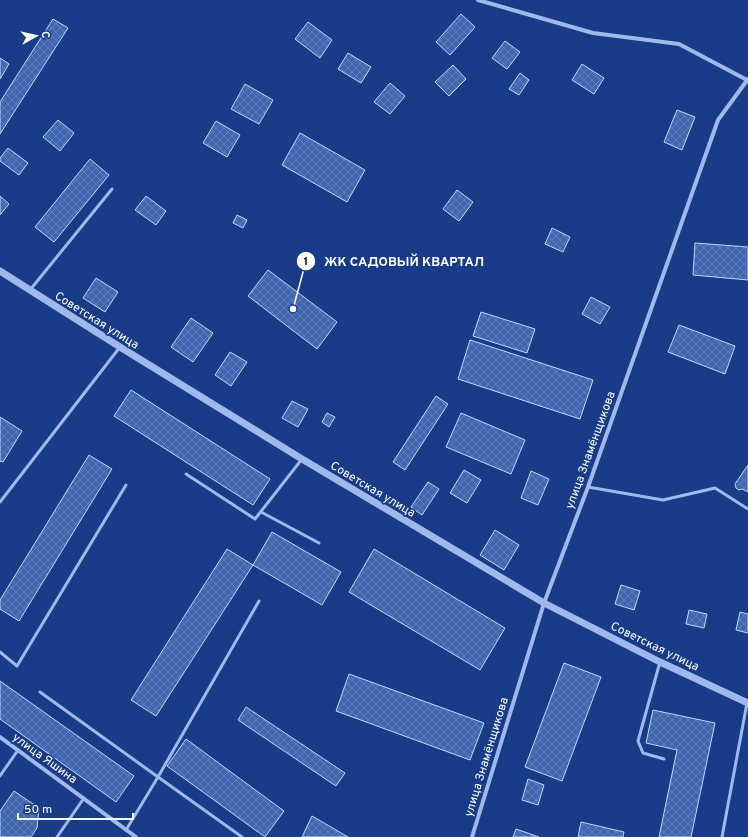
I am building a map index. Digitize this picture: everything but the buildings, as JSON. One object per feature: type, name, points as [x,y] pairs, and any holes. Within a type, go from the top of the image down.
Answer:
[{"type":"street","points":[[478,0],[593,33],[679,44],[747,79]]},
{"type":"street","name":"улица Знамёнщикова","points":[[472,837],[544,603],[588,487],[718,120],[747,79]]},
{"type":"street","name":"Советская улица","points":[[0,271],[29,291],[302,460],[544,603],[660,662],[748,702]]},
{"type":"street","name":"улица Яшина","points":[[0,737],[136,837]]},
{"type":"lane","points":[[29,291],[112,189]]},
{"type":"lane","points":[[0,502],[120,347]]},
{"type":"lane","points":[[186,474],[255,519],[302,460]]},
{"type":"lane","points":[[0,652],[17,666],[126,485]]},
{"type":"lane","points":[[588,487],[663,500],[715,488],[748,509]]},
{"type":"lane","points":[[261,512],[319,543]]},
{"type":"lane","points":[[126,830],[259,601]]},
{"type":"lane","points":[[660,662],[638,741],[643,753],[664,759]]},
{"type":"lane","points":[[40,692],[242,837]]},
{"type":"lane","points":[[722,837],[748,702]]},
{"type":"lane","points":[[0,776],[18,750]]},
{"type":"lane","points":[[57,837],[84,798]]},
{"type":"place","name":"ЖК САДОВЫЙ КВАРТАЛ","points":[[293,309]]}]
